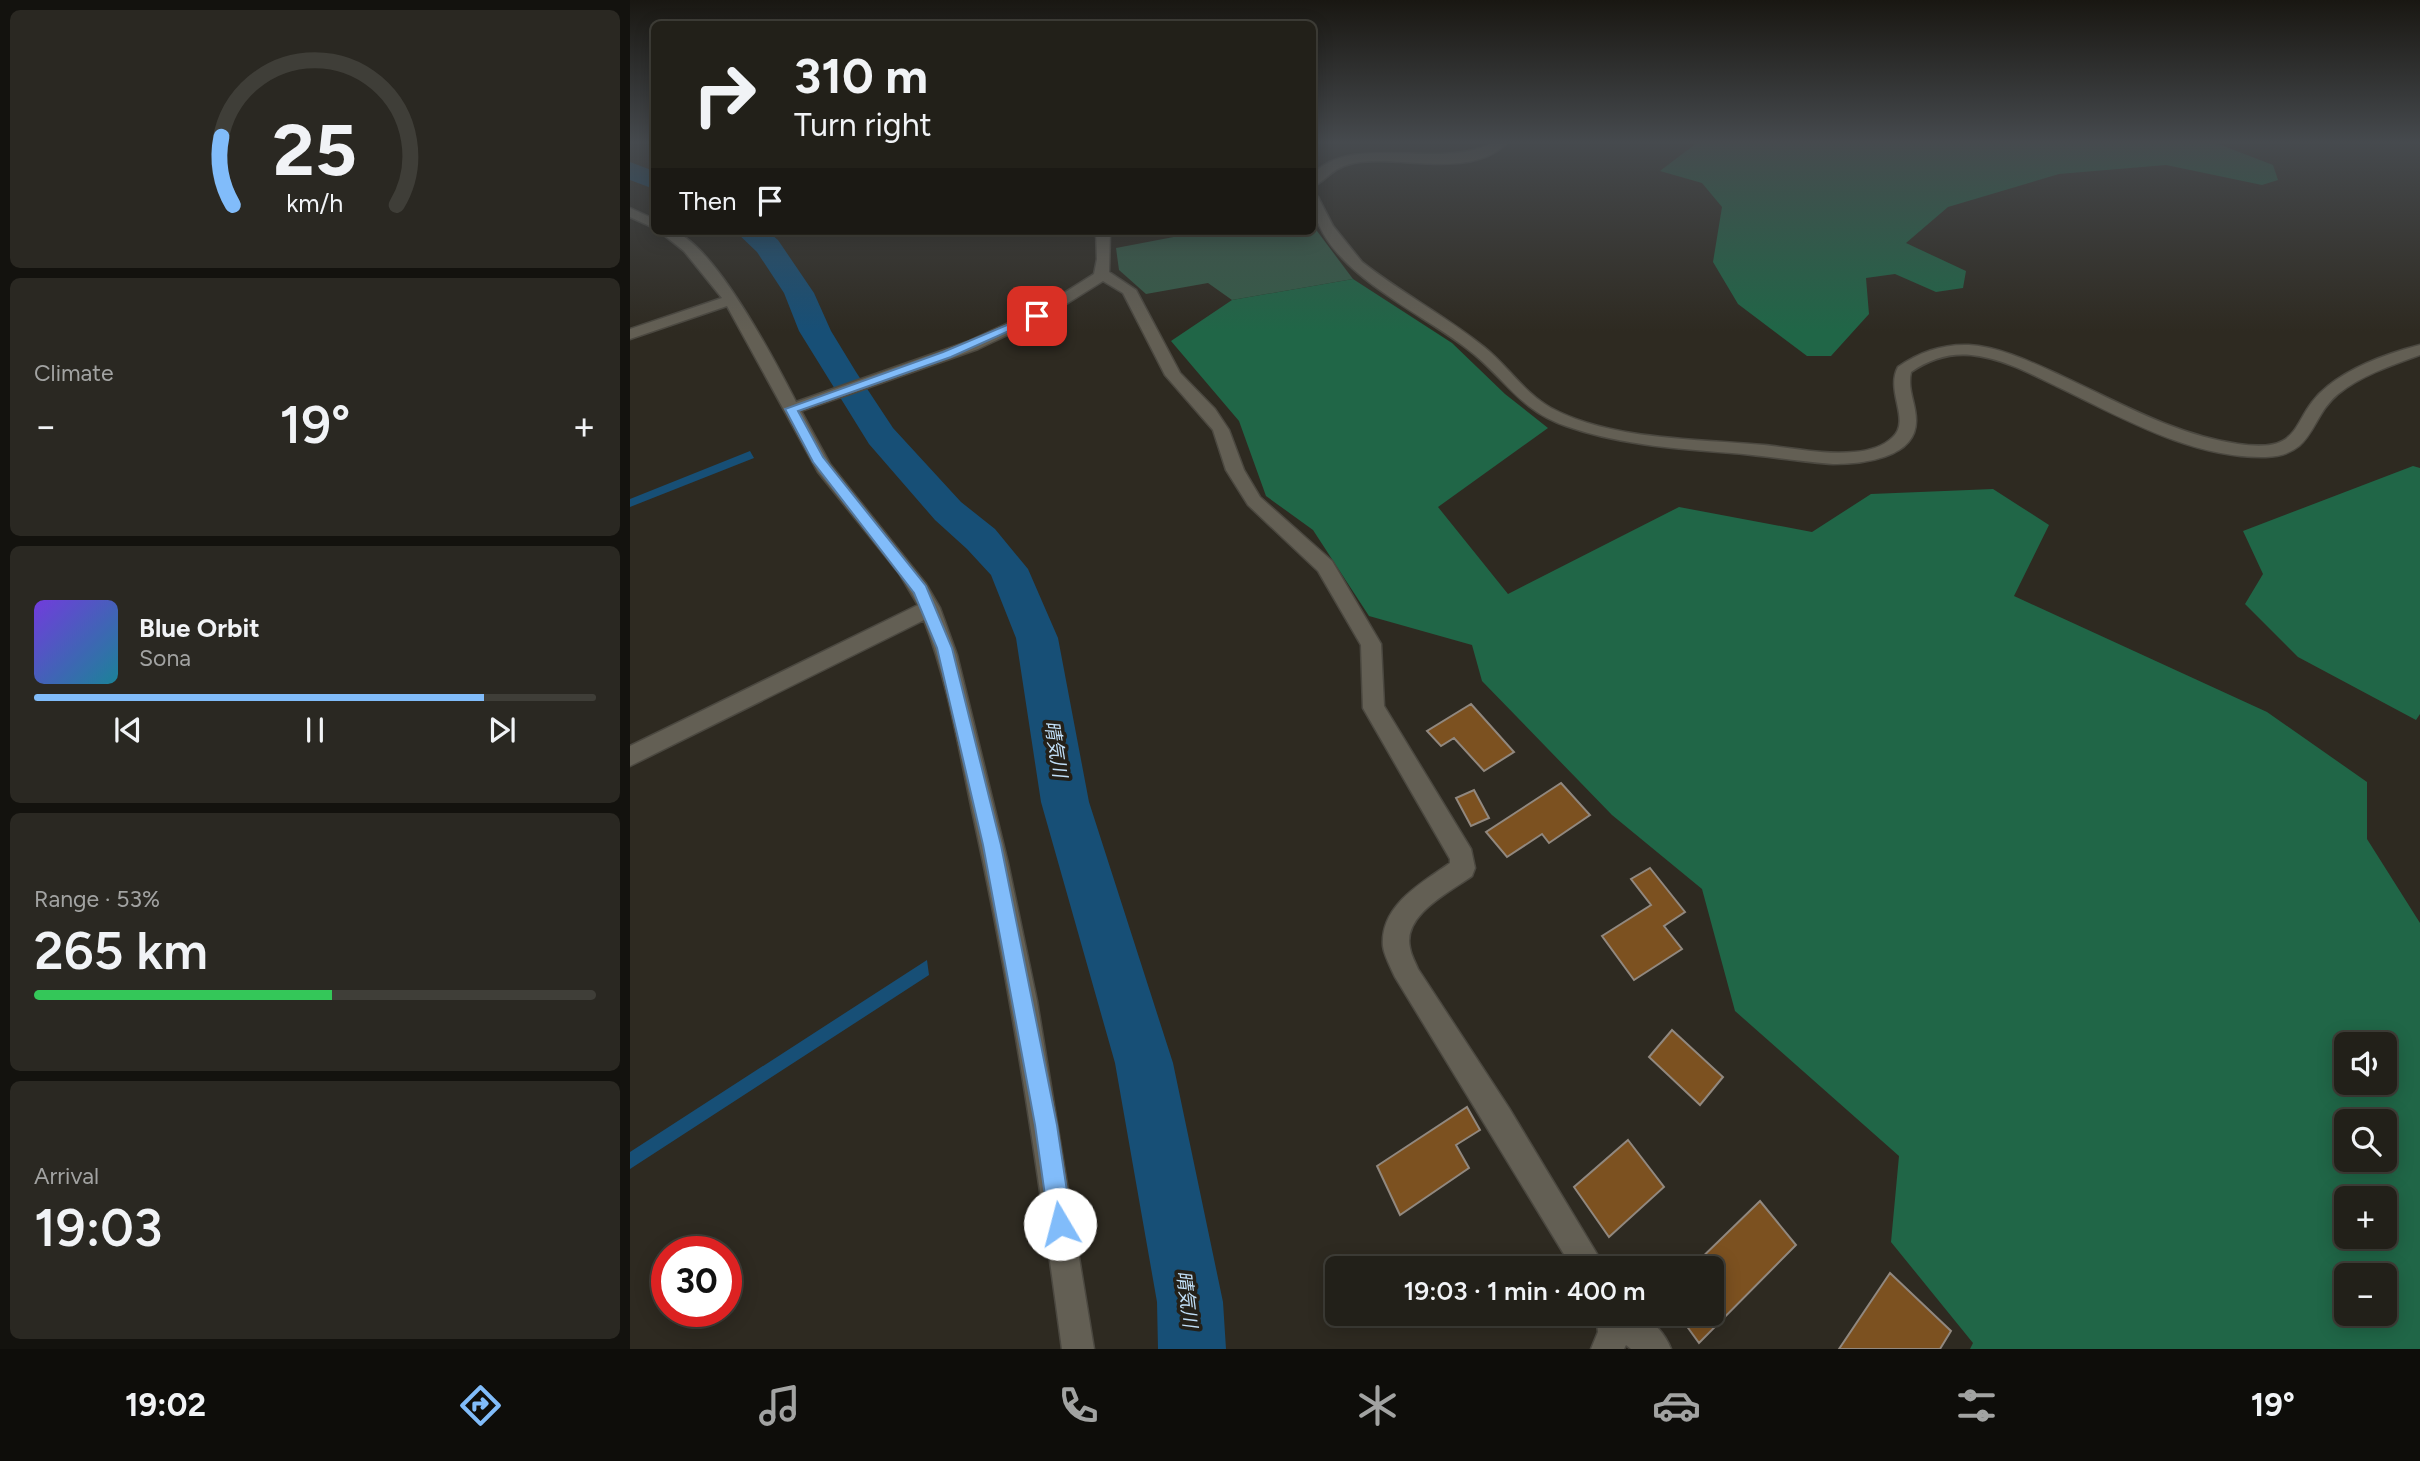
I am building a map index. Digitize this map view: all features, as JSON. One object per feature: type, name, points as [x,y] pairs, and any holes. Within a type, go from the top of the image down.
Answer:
[{"type":"street","points":[[1316,206],[1326,227],[1349,256],[1378,282],[1460,335],[1525,398],[1551,415],[1586,427],[1623,434],[1731,448],[1857,458],[1892,446],[1902,438],[1908,426],[1909,413],[1901,388],[1904,370],[1938,352],[1959,349],[1985,352],[2018,363],[2177,433],[2211,445],[2244,452],[2271,451],[2287,447],[2301,439],[2318,403],[2332,390],[2360,373],[2420,350]]},
{"type":"street","points":[[630,212],[651,222]]},
{"type":"street","points":[[673,235],[700,259],[732,300],[818,459],[920,590],[945,648],[992,845],[1046,1125],[1078,1349]]},
{"type":"street","points":[[791,409],[932,359],[1019,325],[1054,307],[1096,280],[1101,273],[1103,235]]},
{"type":"street","points":[[1101,273],[1129,290],[1173,374],[1209,412],[1221,430],[1235,470],[1254,501],[1325,566],[1371,644],[1374,659],[1369,694],[1374,708],[1462,857],[1463,868],[1414,904],[1399,920],[1396,946],[1408,978],[1499,1118],[1583,1256]]},
{"type":"street","points":[[630,334],[732,300]]},
{"type":"street","points":[[630,757],[930,608]]},
{"type":"street","points":[[1611,1328],[1635,1331],[1655,1349]]},
{"type":"green space","points":[[1720,205],[1955,205],[1948,207],[1906,243],[1966,271],[1963,288],[1936,292],[1895,274],[1866,278],[1869,314],[1831,356],[1807,356],[1738,304],[1713,262]]},
{"type":"green space","points":[[1316,228],[1353,279],[1232,300],[1208,283],[1146,294],[1119,270],[1116,248],[1184,235],[1316,235]]},
{"type":"green space","points":[[1353,279],[1452,343],[1505,394],[1548,428],[1438,507],[1508,594],[1679,507],[1812,532],[1871,494],[1993,489],[2049,525],[2014,596],[2267,712],[2367,782],[2367,839],[2420,923],[2420,1349],[1970,1349],[1973,1343],[1891,1242],[1899,1156],[1735,1011],[1702,889],[1612,815],[1482,681],[1472,645],[1369,616],[1313,530],[1266,496],[1239,421],[1171,341],[1232,300]]},
{"type":"green space","points":[[2413,466],[2420,468],[2420,714],[2416,720],[2298,657],[2245,604],[2263,574],[2243,531]]},
{"type":"water","points":[[750,451],[754,458],[630,507],[630,499]]},
{"type":"water","points":[[927,960],[929,975],[630,1169],[630,1152]]},
{"type":"building","points":[[1471,704],[1514,752],[1484,771],[1454,738],[1441,746],[1427,731]]},
{"type":"building","points":[[1561,783],[1590,815],[1549,843],[1542,834],[1507,857],[1486,832]]},
{"type":"building","points":[[1474,790],[1489,818],[1471,826],[1456,798]]},
{"type":"building","points":[[1650,868],[1685,912],[1664,926],[1682,949],[1634,980],[1602,936],[1651,905],[1631,879]]},
{"type":"building","points":[[1672,1030],[1723,1077],[1700,1105],[1649,1057]]},
{"type":"building","points":[[1467,1107],[1480,1130],[1456,1145],[1469,1168],[1400,1215],[1377,1166]]},
{"type":"building","points":[[1628,1140],[1664,1187],[1609,1237],[1574,1187]]},
{"type":"building","points":[[1760,1201],[1796,1245],[1724,1318],[1724,1256],[1703,1256]]},
{"type":"building","points":[[1890,1273],[1951,1331],[1940,1349],[1839,1349]]},
{"type":"building","points":[[1687,1326],[1716,1326],[1699,1343]]},
{"type":"waterway","name":"晴気川","points":[[754,235],[768,246],[799,293],[815,331],[881,436],[948,511],[981,539],[1008,569],[1037,638],[1065,802],[1144,1063],[1190,1302],[1192,1349]]},
{"type":"route","points":[[1037,316],[947,355],[791,409],[818,459],[920,590],[945,648],[992,845],[1046,1125],[1060,1224]]}]
